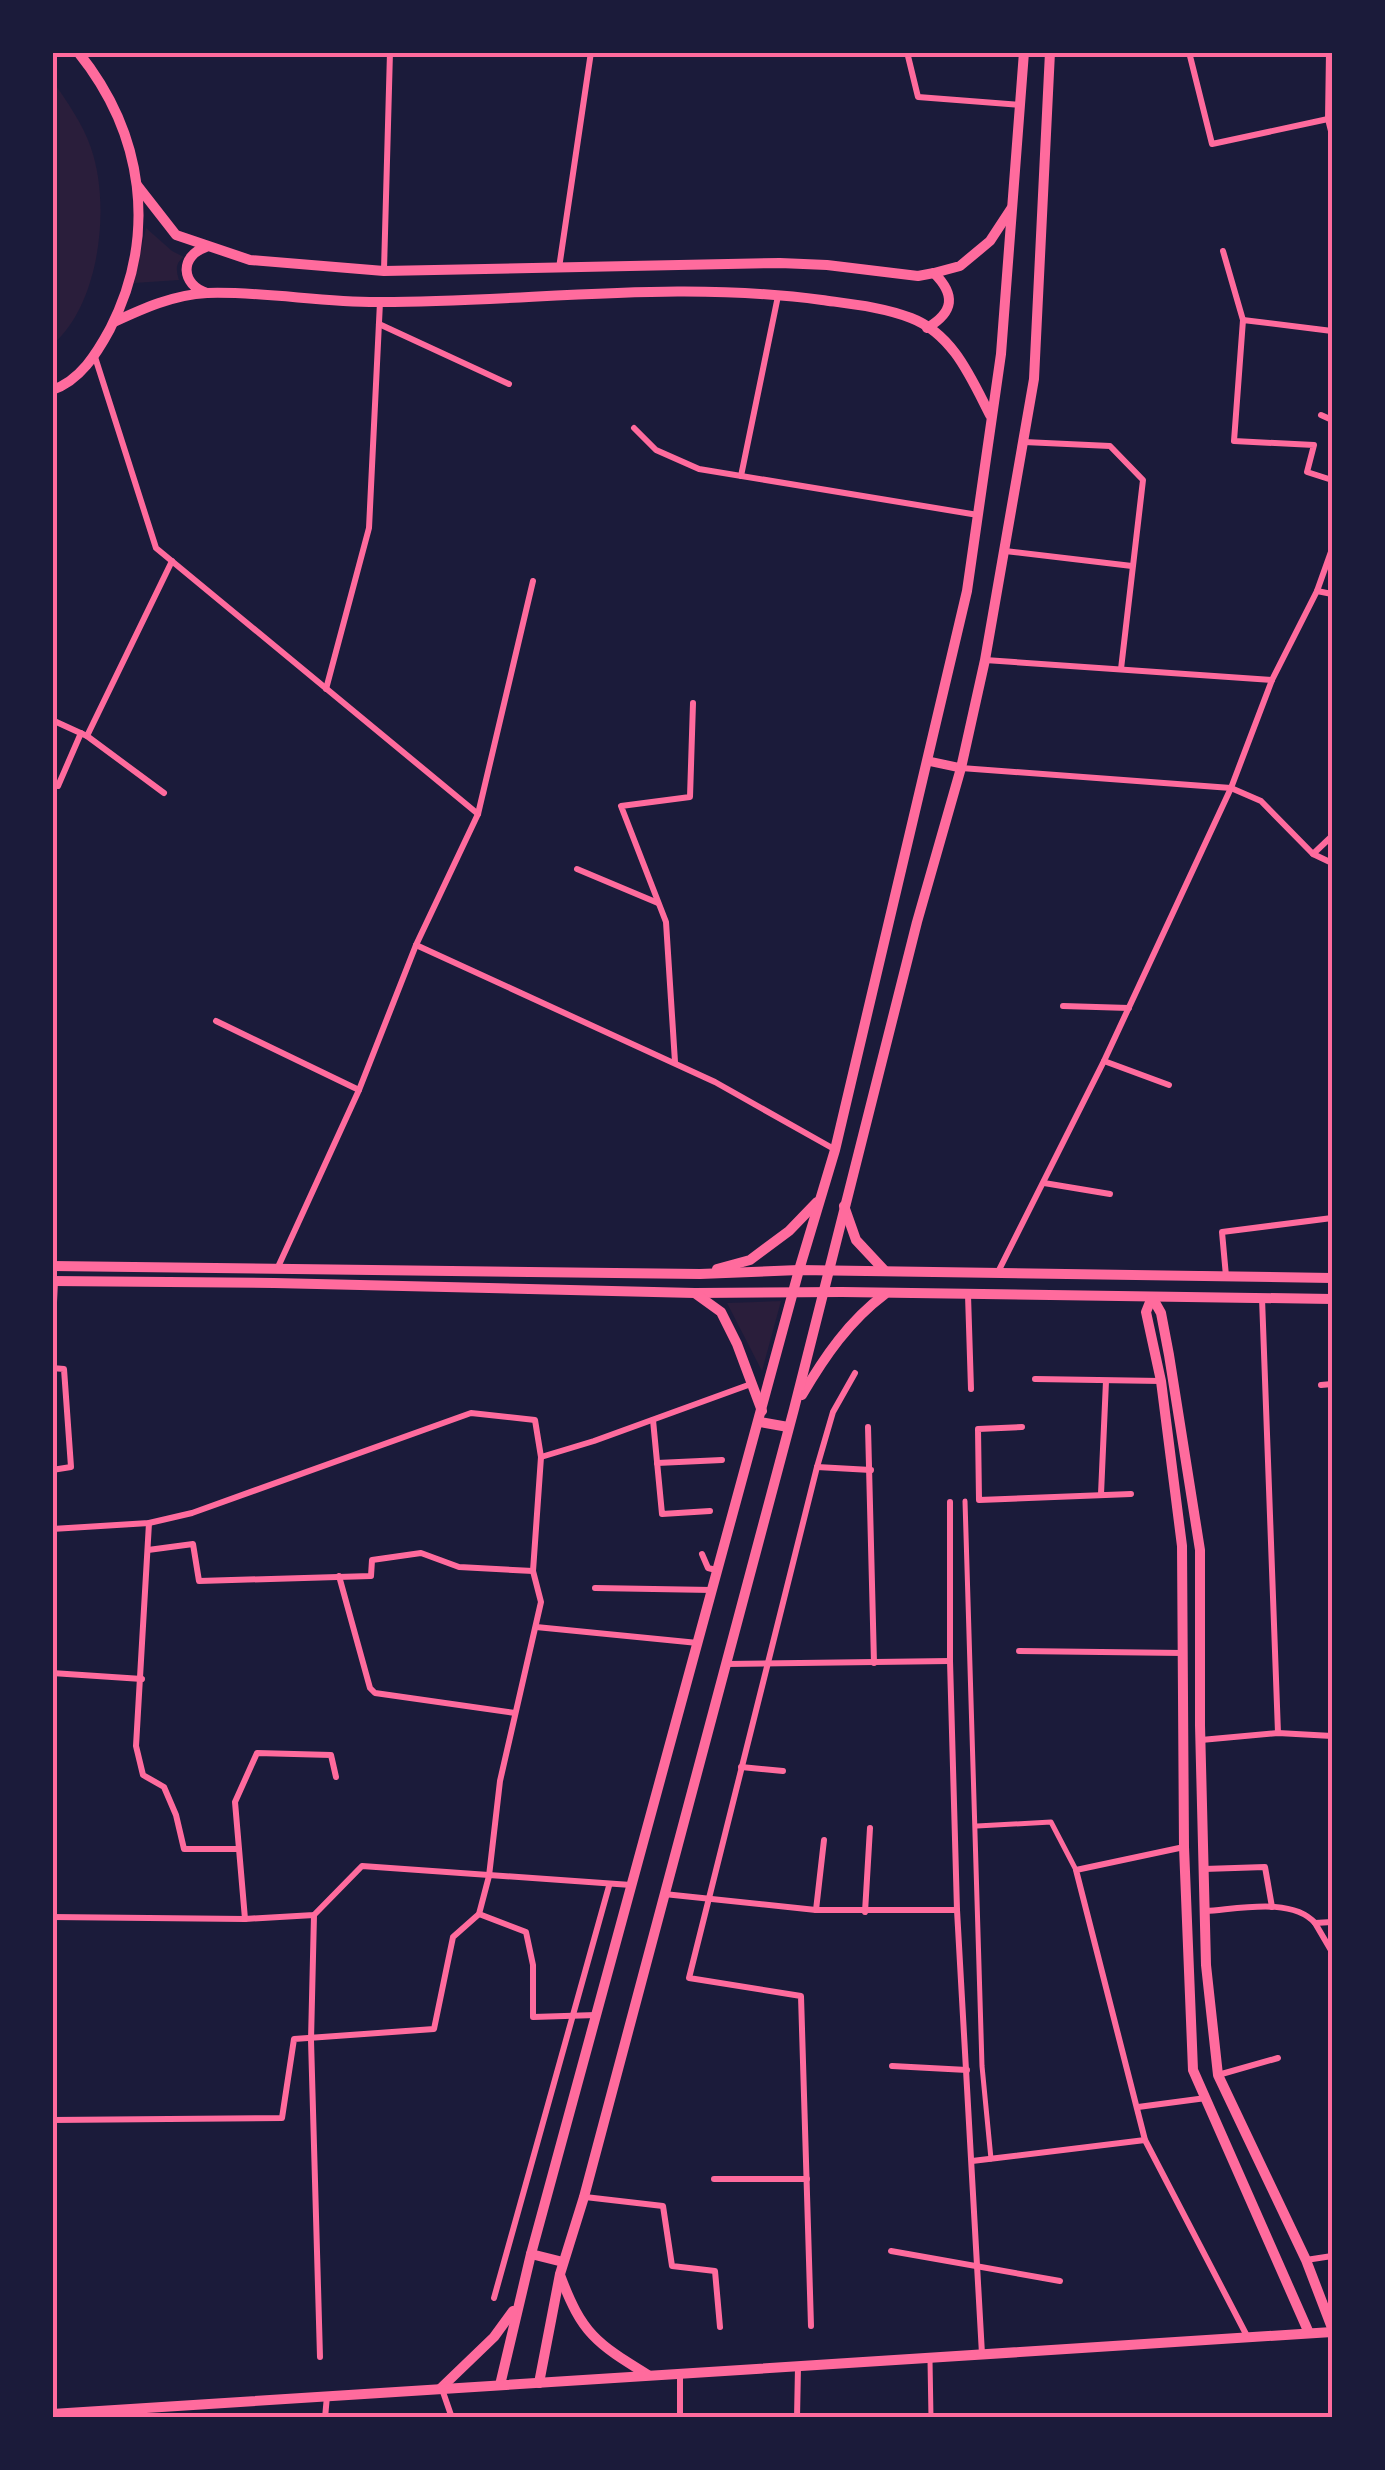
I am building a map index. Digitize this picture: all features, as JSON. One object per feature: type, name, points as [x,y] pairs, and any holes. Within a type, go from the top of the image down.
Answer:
[{"type":"main road","points":[[55,391],[95,357],[114,322],[130,278],[139,234],[137,185],[128,136],[108,96],[78,52]]},
{"type":"main road","points":[[500,2385],[531,2254],[793,1294],[836,1150],[967,590],[1001,354],[1024,52]]},
{"type":"main road","points":[[539,2383],[561,2268],[584,2197],[794,1409],[843,1204],[962,768],[1034,380],[1050,52]]},
{"type":"main road","points":[[137,185],[176,235],[207,247],[250,260],[384,271],[780,263],[918,276],[960,266],[990,241],[1012,208]]},
{"type":"main road","points":[[207,247],[196,250],[185,270],[196,290],[207,294]]},
{"type":"main road","points":[[927,328],[942,319],[950,302],[946,285],[934,273]]},
{"type":"main road","points":[[114,322],[162,301],[207,294],[380,302],[644,292],[778,294],[859,305],[912,318],[946,340],[971,376],[992,418]]},
{"type":"main road","points":[[700,1274],[750,1260],[789,1231],[822,1198]]},
{"type":"main road","points":[[843,1204],[856,1240],[885,1271]]},
{"type":"main road","points":[[52,1266],[700,1274],[828,1270],[1332,1278]]},
{"type":"main road","points":[[54,1281],[1332,1299]]},
{"type":"main road","points":[[696,1293],[721,1312],[761,1416]]},
{"type":"main road","points":[[794,1409],[833,1346],[854,1320],[886,1293]]},
{"type":"main road","points":[[1152,1297],[1146,1312],[1161,1382],[1182,1546],[1184,1848],[1193,2070],[1309,2333]]},
{"type":"main road","points":[[52,2414],[107,2415],[441,2388],[1332,2330],[1306,2260],[1218,2074],[1206,1965],[1200,1550],[1161,1313],[1152,1297]]},
{"type":"main road","points":[[761,1416],[788,1427]]},
{"type":"main road","points":[[531,2254],[561,2268],[578,2319],[608,2350],[649,2376]]},
{"type":"main road","points":[[441,2388],[506,2323],[520,2297]]},
{"type":"street","points":[[384,271],[390,52]]},
{"type":"street","points":[[559,268],[592,52]]},
{"type":"street","points":[[907,52],[918,97],[1020,105]]},
{"type":"street","points":[[1189,52],[1212,144],[1328,119]]},
{"type":"street","points":[[1330,52],[1328,119],[1332,135]]},
{"type":"street","points":[[1223,251],[1243,320],[1234,441],[1314,445],[1307,472],[1332,480]]},
{"type":"street","points":[[742,476],[778,294]]},
{"type":"street","points":[[326,689],[369,528],[380,302]]},
{"type":"street","points":[[1243,320],[1332,330]]},
{"type":"street","points":[[379,324],[508,384]]},
{"type":"street","points":[[95,357],[156,548],[478,814]]},
{"type":"street","points":[[1320,415],[1332,420]]},
{"type":"street","points":[[634,428],[656,450],[699,469],[978,515]]},
{"type":"street","points":[[1023,442],[1110,446],[1144,480],[1121,669]]},
{"type":"street","points":[[998,1272],[1104,1061],[1231,788],[1272,680],[1318,592],[1332,549]]},
{"type":"street","points":[[1004,551],[1132,566]]},
{"type":"street","points":[[58,786],[172,561]]},
{"type":"street","points":[[278,1267],[358,1090],[416,946],[478,814],[533,581]]},
{"type":"street","points":[[1318,592],[1332,594]]},
{"type":"street","points":[[985,660],[1272,680]]},
{"type":"street","points":[[675,1062],[666,922],[620,806],[688,799],[693,703]]},
{"type":"street","points":[[52,720],[84,735],[164,793]]},
{"type":"street","points":[[928,761],[962,768],[1231,788],[1261,801],[1313,854],[1332,863]]},
{"type":"street","points":[[1313,854],[1332,836]]},
{"type":"street","points":[[577,870],[658,903]]},
{"type":"street","points":[[416,946],[675,1062],[836,1150]]},
{"type":"street","points":[[1062,1006],[1128,1008]]},
{"type":"street","points":[[216,1021],[358,1090]]},
{"type":"street","points":[[1104,1061],[1170,1085]]},
{"type":"street","points":[[1044,1183],[1110,1194]]},
{"type":"street","points":[[1226,1276],[1222,1232],[1332,1218]]},
{"type":"street","points":[[52,1344],[54,1281]]},
{"type":"street","points":[[968,1294],[971,1389]]},
{"type":"street","points":[[1262,1298],[1278,1733]]},
{"type":"street","points":[[52,1368],[64,1369],[71,1467],[52,1470]]},
{"type":"street","points":[[811,2326],[801,1996],[689,1978],[817,1467],[833,1412],[855,1373]]},
{"type":"street","points":[[1035,1379],[1161,1382]]},
{"type":"street","points":[[1101,1494],[1106,1380]]},
{"type":"street","points":[[541,1456],[751,1384]]},
{"type":"street","points":[[1321,1385],[1332,1384]]},
{"type":"street","points":[[52,1529],[149,1523],[255,1493],[335,1459],[471,1413],[535,1420],[541,1456],[533,1572],[540,1602],[536,1627],[500,1781],[489,1876],[480,1914],[453,1937],[434,2029],[294,2039],[282,2118],[52,2120]]},
{"type":"street","points":[[653,1420],[662,1514],[710,1511]]},
{"type":"street","points":[[868,1427],[874,1663]]},
{"type":"street","points":[[1022,1427],[978,1429],[979,1500],[1130,1494]]},
{"type":"street","points":[[656,1464],[722,1460]]},
{"type":"street","points":[[817,1467],[871,1470]]},
{"type":"street","points":[[965,1501],[982,2066],[991,2158]]},
{"type":"street","points":[[950,1502],[957,1910],[982,2354]]},
{"type":"street","points":[[149,1523],[136,1746],[142,1775],[164,1786],[184,1849],[237,1849]]},
{"type":"street","points":[[148,1550],[193,1544],[199,1581],[370,1576],[372,1560],[421,1553],[459,1567],[533,1572]]},
{"type":"street","points":[[702,1554],[708,1568],[719,1571]]},
{"type":"street","points":[[339,1576],[370,1688],[375,1693],[516,1712]]},
{"type":"street","points":[[594,1588],[713,1590]]},
{"type":"street","points":[[536,1627],[699,1643]]},
{"type":"street","points":[[1019,1650],[1182,1653]]},
{"type":"street","points":[[725,1664],[950,1661]]},
{"type":"street","points":[[52,1673],[142,1679]]},
{"type":"street","points":[[1201,1740],[1278,1733],[1332,1736]]},
{"type":"street","points":[[244,1918],[235,1802],[257,1753],[332,1755],[336,1777]]},
{"type":"street","points":[[741,1768],[783,1772]]},
{"type":"street","points":[[977,1826],[1051,1822],[1076,1870],[1146,2140],[1248,2337]]},
{"type":"street","points":[[865,1912],[870,1828]]},
{"type":"street","points":[[816,1910],[824,1840]]},
{"type":"street","points":[[1076,1870],[1184,1848]]},
{"type":"street","points":[[320,2357],[310,2040],[314,1915],[362,1866],[632,1885]]},
{"type":"street","points":[[1204,1869],[1265,1867],[1272,1907]]},
{"type":"street","points":[[494,2298],[609,1886]]},
{"type":"street","points":[[664,1894],[816,1910],[957,1910]]},
{"type":"street","points":[[1206,1910],[1272,1907],[1306,1913],[1332,1952]]},
{"type":"street","points":[[480,1914],[526,1932],[532,1965],[533,2017],[597,2015]]},
{"type":"street","points":[[52,1917],[314,1915]]},
{"type":"street","points":[[1315,1923],[1332,1922]]},
{"type":"street","points":[[1218,2074],[1278,2058]]},
{"type":"street","points":[[892,2066],[967,2070]]},
{"type":"street","points":[[1138,2107],[1207,2098]]},
{"type":"street","points":[[972,2161],[1146,2140]]},
{"type":"street","points":[[714,2179],[807,2179]]},
{"type":"street","points":[[584,2197],[663,2206],[672,2266],[715,2270],[720,2327]]},
{"type":"street","points":[[891,2250],[1060,2280]]},
{"type":"street","points":[[1306,2260],[1332,2256]]},
{"type":"street","points":[[930,2357],[931,2418]]},
{"type":"street","points":[[797,2418],[798,2367]]},
{"type":"street","points":[[680,2374],[680,2418]]},
{"type":"street","points":[[441,2388],[452,2418]]},
{"type":"street","points":[[326,2396],[326,2418]]},
{"type":"street","points":[[225,2418],[226,2403]]},
{"type":"shaded area","points":[[53,81],[91,148],[97,171],[100,225],[91,279],[82,305],[53,344]]},
{"type":"shaded area","points":[[146,228],[184,257],[177,267],[179,280],[134,283]]},
{"type":"shaded area","points":[[781,1301],[762,1371],[727,1303]]}]
